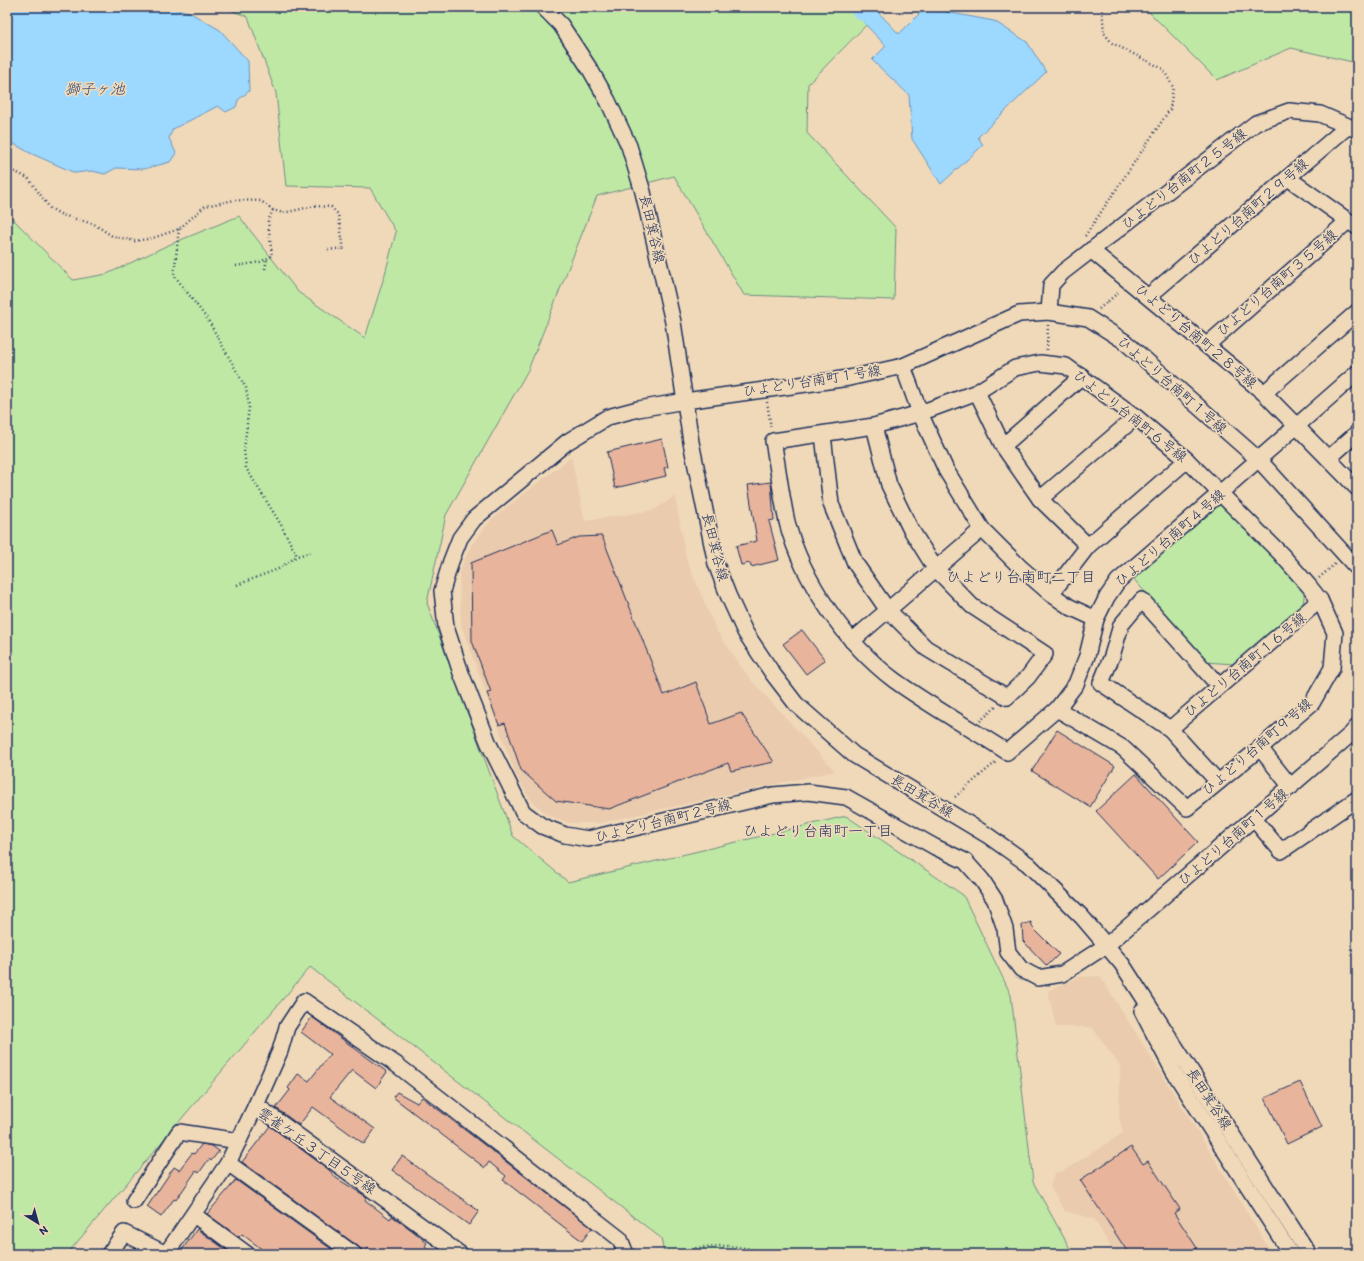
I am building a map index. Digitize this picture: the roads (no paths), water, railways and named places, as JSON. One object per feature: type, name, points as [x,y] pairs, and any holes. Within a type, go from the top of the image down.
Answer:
[{"type":"street","name":"長田箕谷線","points":[[542,7],[560,25],[608,101],[629,146],[643,192],[673,322],[684,400],[716,564],[745,632],[796,704],[854,755],[987,835],[1028,864],[1082,917],[1107,945],[1189,1067],[1309,1254]]},
{"type":"street","name":"ひよどり台南町２５号線","points":[[1049,312],[1051,285],[1063,272],[1256,123],[1289,111],[1320,114],[1352,129]]},
{"type":"street","name":"ひよどり台南町２９号線","points":[[1149,296],[1288,178],[1352,129]]},
{"type":"street","points":[[1288,178],[1352,224]]},
{"type":"street","name":"ひよどり台南町３５号線","points":[[1207,345],[1352,224]]},
{"type":"street","name":"ひよどり台南町２８号線","points":[[1092,250],[1149,296],[1264,394],[1357,488]]},
{"type":"street","name":"ひよどり台南町１号線","points":[[684,400],[849,378],[903,366],[1019,314],[1049,312],[1088,318],[1124,341],[1259,460],[1357,568]]},
{"type":"street","points":[[1264,394],[1357,312]]},
{"type":"street","name":"ひよどり台南町６号線","points":[[920,413],[977,392],[1015,368],[1040,363],[1066,366],[1082,376],[1136,417],[1188,460],[1221,493]]},
{"type":"street","points":[[903,366],[920,413],[946,470],[982,529],[1021,568],[1051,594],[1070,607],[1096,619]]},
{"type":"street","name":"ひよどり台南町４号線","points":[[852,641],[894,680],[1007,752],[1057,710],[1076,684],[1087,656],[1096,619],[1107,597],[1118,581],[1259,460],[1357,373]]},
{"type":"street","points":[[1003,446],[1082,376]]},
{"type":"street","points":[[977,392],[1003,446],[1040,499],[1088,546]]},
{"type":"street","name":"ひよどり台南町２号線","points":[[684,400],[638,409],[608,417],[567,442],[474,519],[460,538],[451,560],[442,591],[446,627],[489,744],[523,812],[542,826],[565,835],[588,839],[773,794],[808,792],[846,797],[936,847],[965,861],[982,880],[996,900],[1005,929],[1008,952],[1021,970],[1038,978],[1062,974],[1107,945]]},
{"type":"street","points":[[920,413],[874,426],[823,435],[773,441],[788,522],[800,556],[814,586],[852,641],[887,609],[982,529]]},
{"type":"street","points":[[1040,499],[1136,417]]},
{"type":"street","points":[[823,435],[831,504],[855,563],[887,609],[926,648],[1007,698],[1028,677],[1045,654],[972,606],[935,568],[910,528],[889,485],[874,426]]},
{"type":"street","points":[[1329,458],[1357,433]]},
{"type":"street","points":[[1051,594],[1088,546],[1188,460]]},
{"type":"street","name":"ひよどり台南町９号線","points":[[1057,710],[1123,748],[1186,808],[1260,748],[1312,703],[1332,668],[1336,633],[1320,600],[1309,586],[1221,493]]},
{"type":"street","points":[[1218,782],[1170,729],[1101,683],[1112,656],[1121,625],[1142,600],[1219,686]]},
{"type":"street","name":"ひよどり台南町１６号線","points":[[1170,729],[1320,600]]},
{"type":"street","name":"ひよどり台南町１号線","points":[[1107,945],[1291,787],[1357,727]]},
{"type":"street","points":[[1260,748],[1291,787]]},
{"type":"street","points":[[1254,819],[1281,851],[1357,799]]},
{"type":"street","name":"長田箕谷線","points":[[1107,945],[1174,1072],[1291,1254]]},
{"type":"street","points":[[256,1105],[280,1051],[287,1027],[304,1000],[397,1065],[620,1239],[626,1254]]},
{"type":"street","name":"雲雀ケ丘３丁目５号線","points":[[166,1254],[228,1164],[256,1105],[460,1254]]},
{"type":"street","points":[[134,1201],[179,1132],[239,1141]]},
{"type":"street","points":[[228,1164],[354,1254]]},
{"type":"street","points":[[194,1215],[247,1254]]},
{"type":"street","points":[[1274,1227],[1286,1254]]},
{"type":"street","points":[[109,1254],[124,1233],[166,1254]]},
{"type":"water","name":"獅子ヶ池","points":[[7,7],[169,7],[189,12],[220,30],[248,61],[249,91],[238,100],[236,107],[226,112],[218,106],[173,129],[169,138],[176,153],[170,162],[144,169],[116,168],[105,174],[92,171],[75,173],[30,153],[7,140]]},
{"type":"water","points":[[866,7],[877,11],[899,34],[925,8],[994,21],[1027,42],[1046,72],[978,137],[983,145],[941,184],[912,139],[909,95],[872,60],[886,46],[864,23],[862,11]]},
{"type":"district","name":"ひよどり台南町二丁目","points":[[1021,577]]},
{"type":"district","name":"ひよどり台南町一丁目","points":[[818,831]]}]
